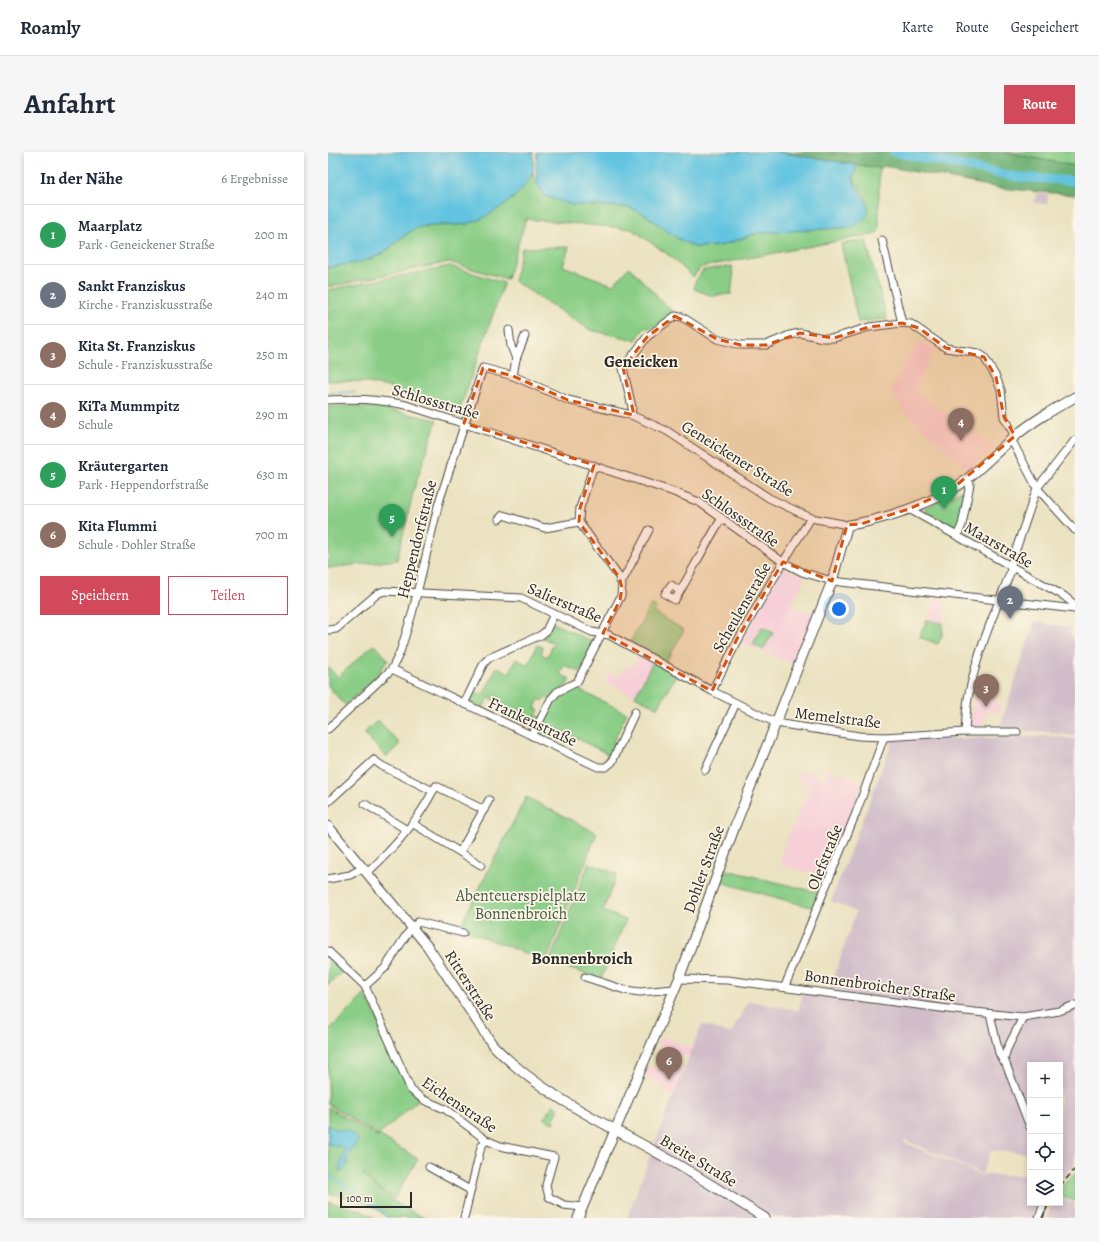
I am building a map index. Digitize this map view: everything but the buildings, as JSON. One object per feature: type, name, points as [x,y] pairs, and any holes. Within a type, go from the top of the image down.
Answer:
[{"type":"main road","points":[[847,527],[849,525],[861,524],[909,509],[952,489],[967,479],[1013,438],[1049,411],[1075,397]]},
{"type":"main road","name":"Dohler Straße","points":[[578,1218],[679,979],[732,834],[832,582],[847,527]]},
{"type":"main road","name":"Ritterstraße","points":[[328,826],[366,870],[432,953],[492,1044],[505,1058],[557,1095],[615,1131]]},
{"type":"main road","name":"Breite Straße","points":[[615,1131],[677,1164],[765,1218]]},
{"type":"street","points":[[882,240],[902,323]]},
{"type":"street","points":[[631,415],[632,407],[623,368],[647,337],[675,316],[682,317],[717,339],[741,345],[766,345],[790,335],[800,333],[823,338],[834,338],[869,327],[902,323],[911,324],[919,328],[946,348],[978,353],[984,357],[996,377],[1001,390],[1004,417],[1037,488],[1075,530]]},
{"type":"street","points":[[509,330],[511,346],[516,359]]},
{"type":"street","points":[[513,376],[516,359],[525,336]]},
{"type":"street","name":"Geneickener Straße","points":[[464,423],[483,368],[513,376],[568,400],[631,415],[667,431],[769,498],[811,518],[843,524],[847,527]]},
{"type":"street","name":"Schlossstraße","points":[[328,400],[354,398],[384,400],[399,403],[594,465],[686,497],[699,502],[783,562],[802,572],[832,582],[1075,609]]},
{"type":"street","name":"Heppendorfstraße","points":[[328,729],[392,669],[405,638],[439,502],[464,423]]},
{"type":"street","points":[[965,732],[970,689],[998,601],[1037,488],[1075,440]]},
{"type":"street","points":[[532,736],[551,699],[557,692],[578,682],[620,600],[622,588],[620,581],[579,522],[579,511],[594,465]]},
{"type":"street","points":[[957,536],[964,518],[970,484],[967,479]]},
{"type":"street","name":"Maarstraße","points":[[909,509],[1064,596],[1075,605]]},
{"type":"street","points":[[499,519],[503,515],[512,516],[545,528],[579,522]]},
{"type":"street","points":[[680,591],[722,518]]},
{"type":"street","name":"Scheulenstraße","points":[[712,691],[737,639],[811,518]]},
{"type":"street","points":[[620,581],[624,578],[649,530]]},
{"type":"street","name":"Salierstraße","points":[[328,630],[336,629],[380,592],[417,592],[521,598],[592,632],[609,635],[712,691]]},
{"type":"street","points":[[464,704],[484,663],[489,658],[541,635],[546,631],[554,614]]},
{"type":"street","name":"Frankenstraße","points":[[392,669],[598,767],[606,767],[612,762],[635,712]]},
{"type":"street","name":"Memelstraße","points":[[712,691],[776,723],[859,736],[884,737],[965,732],[1017,732]]},
{"type":"street","points":[[705,770],[736,703]]},
{"type":"street","name":"Olefstraße","points":[[785,986],[856,813],[884,737]]},
{"type":"street","points":[[328,802],[374,760],[382,766],[433,791]]},
{"type":"street","points":[[328,879],[366,870],[383,858],[424,808],[436,786],[484,810]]},
{"type":"street","points":[[460,852],[489,800]]},
{"type":"street","points":[[365,804],[407,830]]},
{"type":"street","points":[[412,823],[481,865]]},
{"type":"street","points":[[365,986],[385,968],[412,927],[418,922],[424,922],[463,933]]},
{"type":"street","name":"Eichenstraße","points":[[328,951],[365,986],[411,1090],[424,1100],[445,1109],[486,1140],[500,1146],[554,1157],[546,1185],[549,1197],[564,1205],[582,1207]]},
{"type":"street","points":[[584,977],[625,990],[640,992],[674,990]]},
{"type":"street","name":"Bonnenbroicher Straße","points":[[679,979],[727,980],[785,986],[990,1014],[1023,1016],[1059,1011],[1075,1005]]},
{"type":"street","points":[[990,1014],[999,1053],[1027,1120]]},
{"type":"street","points":[[1005,1065],[1004,1059],[1006,1049],[1023,1016]]},
{"type":"street","points":[[464,1218],[481,1147],[486,1140]]},
{"type":"street","points":[[429,1167],[470,1190]]},
{"type":"street","points":[[1039,1218],[1043,1206]]},
{"type":"highlighted area","points":[[675,316],[717,339],[741,345],[766,345],[800,333],[834,338],[869,327],[902,323],[919,328],[946,348],[984,357],[996,377],[1004,417],[1015,436],[952,489],[909,509],[861,524],[847,525],[832,581],[783,562],[737,639],[712,691],[603,633],[620,600],[622,588],[619,577],[579,522],[580,508],[594,465],[464,423],[483,368],[513,376],[568,400],[634,415],[623,368],[647,337]]},
{"type":"shaded area","points":[[1036,193],[1048,194],[1047,204],[1035,203]]},
{"type":"shaded area","points":[[918,341],[935,349],[914,391],[994,447],[968,470],[903,409],[891,390]]},
{"type":"shaded area","points":[[783,567],[806,577],[791,605],[814,615],[795,665],[740,643]]},
{"type":"shaded area","points":[[934,598],[946,600],[944,622],[927,619],[933,605]]},
{"type":"shaded area","points":[[1034,622],[1071,627],[1071,636],[1075,637],[1075,736],[1039,731],[998,733]]},
{"type":"shaded area","points":[[639,655],[653,662],[635,696],[605,682],[609,673],[617,677],[624,668],[633,665]]},
{"type":"shaded area","points":[[977,687],[992,695],[991,699],[1002,705],[999,713],[988,709],[982,726],[975,727],[970,725],[969,720]]},
{"type":"shaded area","points":[[1051,736],[1075,739],[1075,1165],[1063,1177],[1063,1062],[1027,1062],[1027,1153],[991,1151],[982,1174],[905,1140],[903,1142],[981,1175],[1027,1175],[1027,1206],[1040,1206],[1036,1218],[777,1218],[765,1212],[763,1218],[627,1218],[702,1024],[731,1034],[748,1001],[798,1010],[803,993],[827,997],[856,912],[831,901],[893,740]]},
{"type":"shaded area","points":[[801,769],[823,779],[828,769],[863,782],[827,877],[781,865],[782,851],[810,787],[796,780]]},
{"type":"shaded area","points":[[661,1036],[696,1051],[693,1060],[657,1045]]},
{"type":"shaded area","points":[[648,1066],[665,1073],[668,1067],[678,1072],[681,1066],[698,1074],[674,1096],[663,1091],[665,1085],[644,1075]]},
{"type":"shaded area","points":[[1063,1199],[1075,1203],[1075,1218],[1046,1218],[1052,1206],[1063,1206]]},
{"type":"green space","points":[[777,152],[1004,152],[1075,166],[1075,195],[999,188],[885,166],[879,168]]},
{"type":"green space","points":[[1004,152],[1075,152],[1075,166]]},
{"type":"green space","points":[[857,165],[879,168],[879,231],[875,234],[701,267],[693,277],[670,256],[632,229],[526,219],[507,279],[449,262],[328,287],[328,268],[370,259],[382,254],[410,231],[419,227],[467,224],[478,220],[512,199],[524,186],[533,171],[533,180],[536,181],[544,196],[572,205],[628,207],[643,213],[672,234],[695,247],[720,246],[758,233],[852,227],[863,219],[866,198],[853,178]]},
{"type":"green space","points":[[866,240],[887,319],[858,322],[841,244]]},
{"type":"green space","points":[[569,247],[563,266],[613,285],[629,267],[673,312],[657,326],[644,328],[636,340],[590,330],[514,281],[522,248]]},
{"type":"green space","points":[[450,266],[504,283],[461,406],[457,409],[410,393],[378,385],[362,382],[328,381],[328,290]]},
{"type":"green space","points":[[732,266],[733,278],[731,294],[712,296],[694,289],[695,282],[703,270]]},
{"type":"green space","points":[[328,407],[375,407],[437,420],[414,489],[397,560],[328,568]]},
{"type":"green space","points":[[961,491],[965,494],[958,528],[956,529],[926,511],[925,508]]},
{"type":"green space","points":[[651,604],[656,607],[654,612],[684,630],[665,664],[629,644]]},
{"type":"green space","points":[[927,620],[943,623],[942,635],[938,644],[919,637]]},
{"type":"green space","points":[[553,623],[595,643],[580,672],[564,665],[560,674],[570,679],[567,685],[549,699],[545,698],[543,701],[539,699],[535,708],[539,710],[536,715],[540,717],[534,730],[532,727],[535,720],[492,699],[488,698],[483,708],[470,702],[473,691],[483,695],[497,667],[509,673],[516,659],[528,665],[537,645],[543,647],[541,654],[547,657],[554,643],[543,638]]},
{"type":"green space","points":[[762,627],[773,633],[763,650],[753,644]]},
{"type":"green space","points":[[372,646],[376,646],[388,660],[375,678],[345,705],[328,686],[328,667],[338,677]]},
{"type":"green space","points":[[653,662],[676,675],[658,708],[635,696]]},
{"type":"green space","points":[[573,687],[627,713],[613,743],[618,746],[607,764],[603,763],[608,754],[558,729],[551,741],[538,735],[538,731],[557,696]]},
{"type":"green space","points":[[378,720],[400,744],[386,757],[364,733]]},
{"type":"green space","name":"Abenteuerspielplatz Bonnenbroich","points":[[526,797],[597,833],[547,959],[543,960],[459,928]]},
{"type":"green space","points":[[589,863],[617,874],[603,911],[626,920],[601,979],[549,962]]},
{"type":"green space","points":[[727,870],[820,893],[814,908],[720,882],[724,872],[727,872]]},
{"type":"green space","points":[[328,955],[344,970],[328,985]]},
{"type":"green space","points":[[365,994],[418,1100],[379,1135],[418,1159],[394,1199],[373,1184],[390,1199],[424,1218],[387,1218],[381,1212],[360,1201],[328,1193],[328,1107],[378,1137],[379,1136],[328,1104],[328,1031]]},
{"type":"green space","points":[[553,1105],[559,1109],[554,1119],[555,1123],[544,1118]]},
{"type":"green space","points":[[1075,1172],[1075,1201],[1063,1197],[1063,1186]]},
{"type":"green space","points":[[328,1202],[361,1210],[374,1218],[328,1218]]},
{"type":"water","points":[[339,152],[533,152],[534,166],[530,178],[515,196],[506,204],[485,217],[466,224],[423,226],[403,236],[386,251],[375,257],[328,268],[328,154]]},
{"type":"water","points":[[537,152],[777,152],[857,165],[853,178],[867,203],[867,215],[862,221],[852,227],[758,233],[720,246],[695,247],[677,238],[643,213],[628,207],[571,205],[544,196],[536,181]]},
{"type":"water","points":[[328,1125],[338,1130],[346,1130],[358,1138],[357,1143],[347,1156],[347,1166],[342,1171],[339,1171],[342,1156],[346,1148],[328,1144]]},
{"type":"waterway","points":[[894,152],[1017,177],[1075,181]]},
{"type":"waterway","points":[[328,393],[355,392]]},
{"type":"waterway","points":[[328,1175],[355,1191],[363,1200],[378,1207],[388,1218]]},
{"type":"railway","points":[[1063,1183],[1075,1169]]},
{"type":"railway","points":[[1042,1218],[1048,1206]]},
{"type":"place","name":"KiTa Mummpitz","points":[[961,441]]},
{"type":"place","name":"Maarplatz","points":[[944,509]]},
{"type":"place","name":"Kräutergarten","points":[[392,537]]},
{"type":"place","name":"Sankt Franziskus","points":[[1010,619]]},
{"type":"place","name":"Kita St. Franziskus","points":[[986,707]]},
{"type":"place","name":"Kita Flummi","points":[[669,1080]]},
{"type":"district","name":"Geneicken","points":[[641,361]]},
{"type":"district","name":"Bonnenbroich","points":[[582,958]]}]
